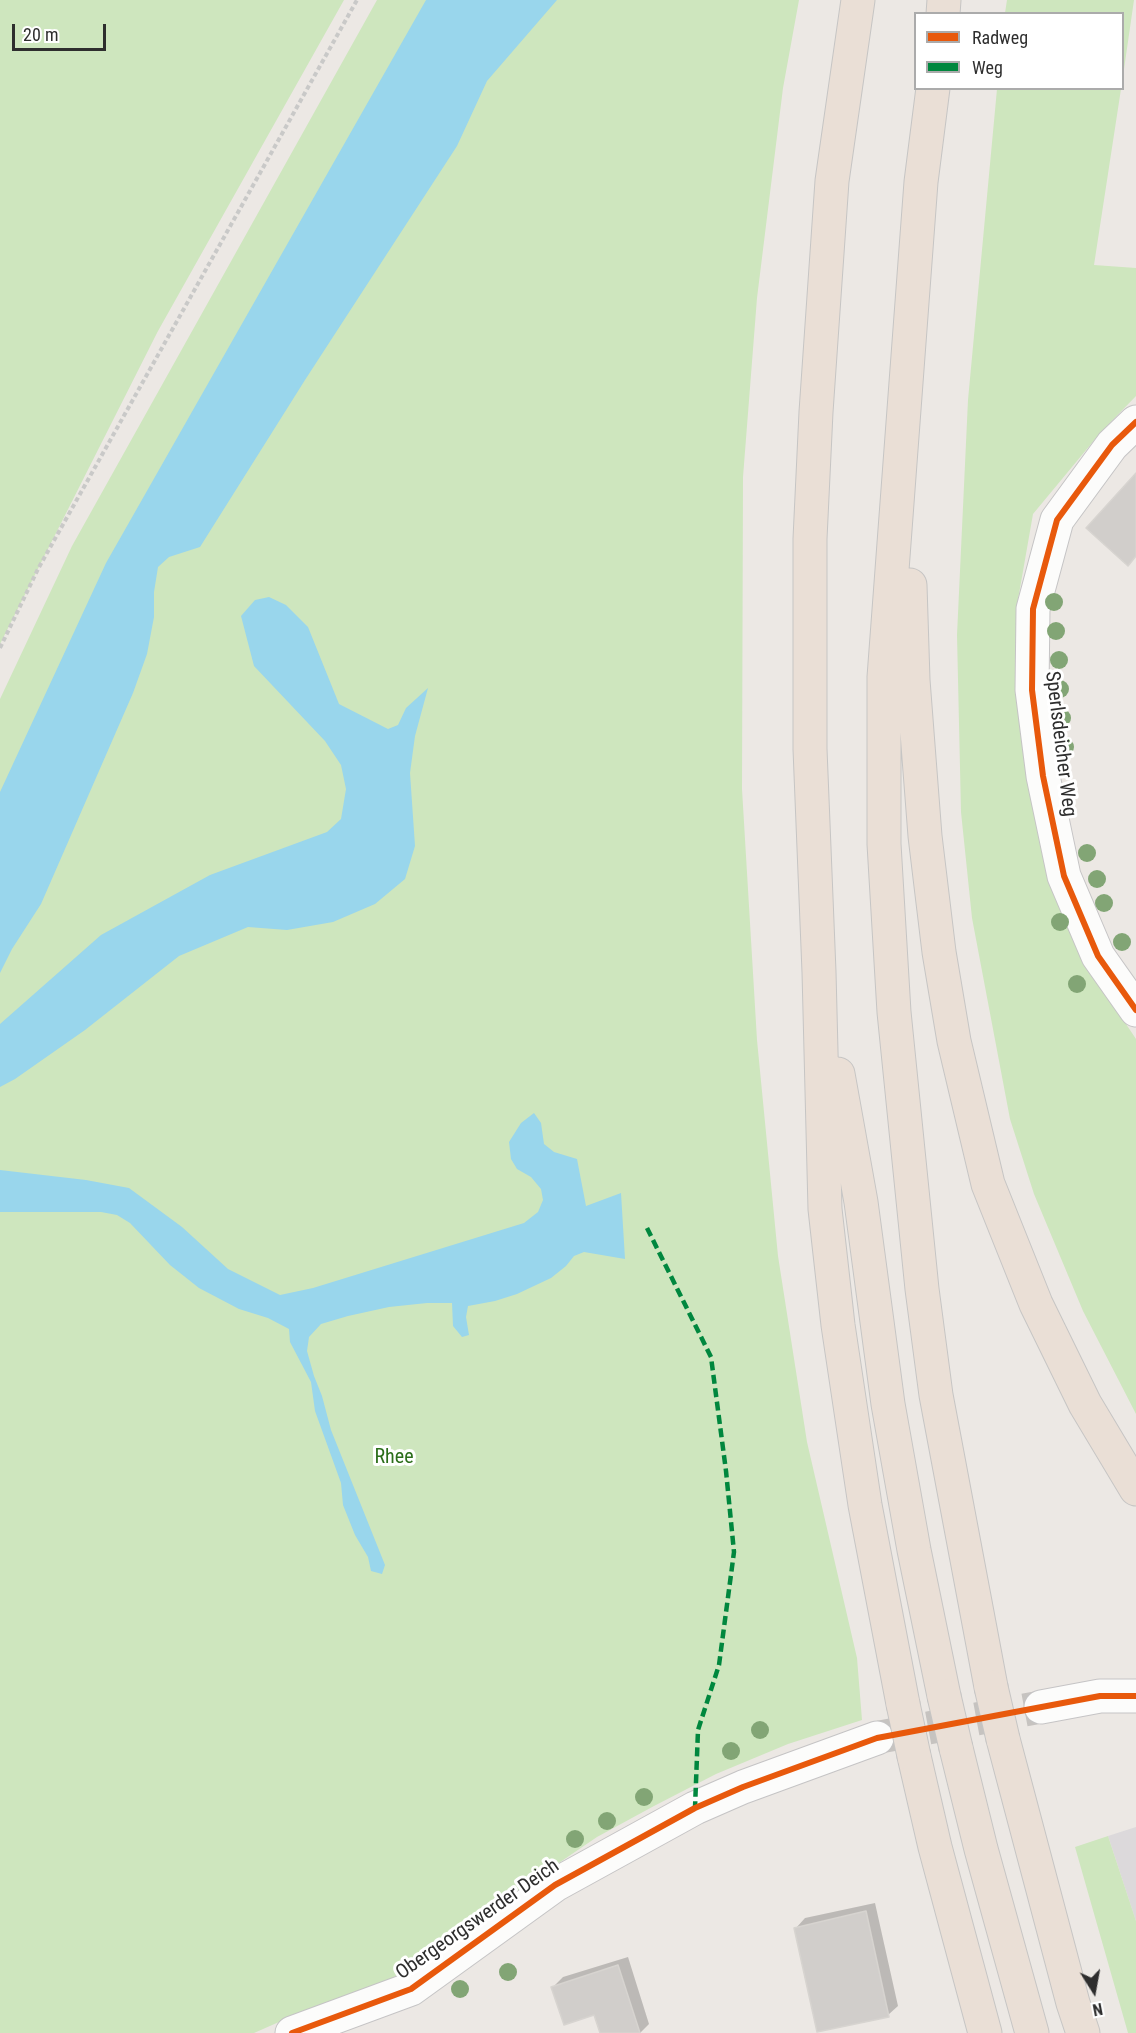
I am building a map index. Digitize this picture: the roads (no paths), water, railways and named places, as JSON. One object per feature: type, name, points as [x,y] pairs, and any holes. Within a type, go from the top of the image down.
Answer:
[{"type":"highway","points":[[858,0],[832,181],[816,412],[811,527],[810,749],[825,1209],[838,1325],[865,1505],[903,1704],[935,1847],[985,2033]]},
{"type":"highway","points":[[933,90],[921,182],[885,677],[884,844],[894,1012],[922,1289],[936,1395],[991,1687],[1070,1992],[1083,2033]]},
{"type":"highway","points":[[905,404],[915,704],[925,836],[939,952],[954,1041],[988,1184],[1036,1304],[1085,1404],[1136,1490]]},
{"type":"highway","points":[[819,972],[861,1202],[890,1415],[914,1550],[956,1748],[981,1849],[1032,2033]]},
{"type":"street","name":"Sperlsdeicher Weg","points":[[1136,422],[1112,445],[1057,520],[1033,609],[1032,690],[1043,776],[1064,876],[1098,956],[1136,1010]]},
{"type":"street","points":[[1041,1707],[1100,1696],[1136,1696]]},
{"type":"street","name":"Obergeorgswerder Deich","points":[[292,2033],[411,1989],[555,1885],[695,1808],[743,1787],[877,1738]]},
{"type":"water","points":[[426,0],[557,0],[487,81],[457,146],[200,547],[169,557],[158,567],[154,592],[154,617],[147,654],[133,693],[41,904],[12,949],[0,973],[0,792],[106,563]]},
{"type":"water","points":[[269,597],[286,605],[308,627],[339,704],[388,729],[398,725],[406,708],[428,688],[415,736],[410,773],[415,846],[405,879],[375,904],[333,922],[287,930],[248,927],[179,956],[85,1030],[0,1087],[0,1024],[101,935],[210,875],[327,832],[341,819],[346,789],[341,765],[325,741],[254,666],[241,616],[255,600]]},
{"type":"water","points":[[534,1113],[541,1123],[544,1144],[554,1152],[577,1159],[586,1206],[621,1193],[625,1259],[584,1252],[574,1256],[551,1278],[517,1294],[468,1306],[466,1317],[469,1335],[462,1337],[453,1326],[452,1303],[427,1303],[389,1307],[348,1316],[321,1324],[309,1337],[307,1351],[314,1376],[331,1430],[385,1565],[382,1574],[371,1571],[368,1557],[355,1535],[343,1505],[341,1483],[315,1411],[311,1382],[290,1342],[289,1329],[268,1318],[239,1309],[199,1288],[170,1265],[130,1223],[117,1215],[101,1212],[0,1212],[0,1170],[86,1180],[129,1188],[182,1227],[228,1269],[280,1295],[313,1288],[524,1223],[538,1212],[543,1200],[541,1189],[531,1177],[517,1169],[511,1159],[509,1142],[521,1123]]},
{"type":"tunnel","points":[[880,1737],[1041,1707]]},
{"type":"park label","name":"Rhee","points":[[394,1458]]}]
